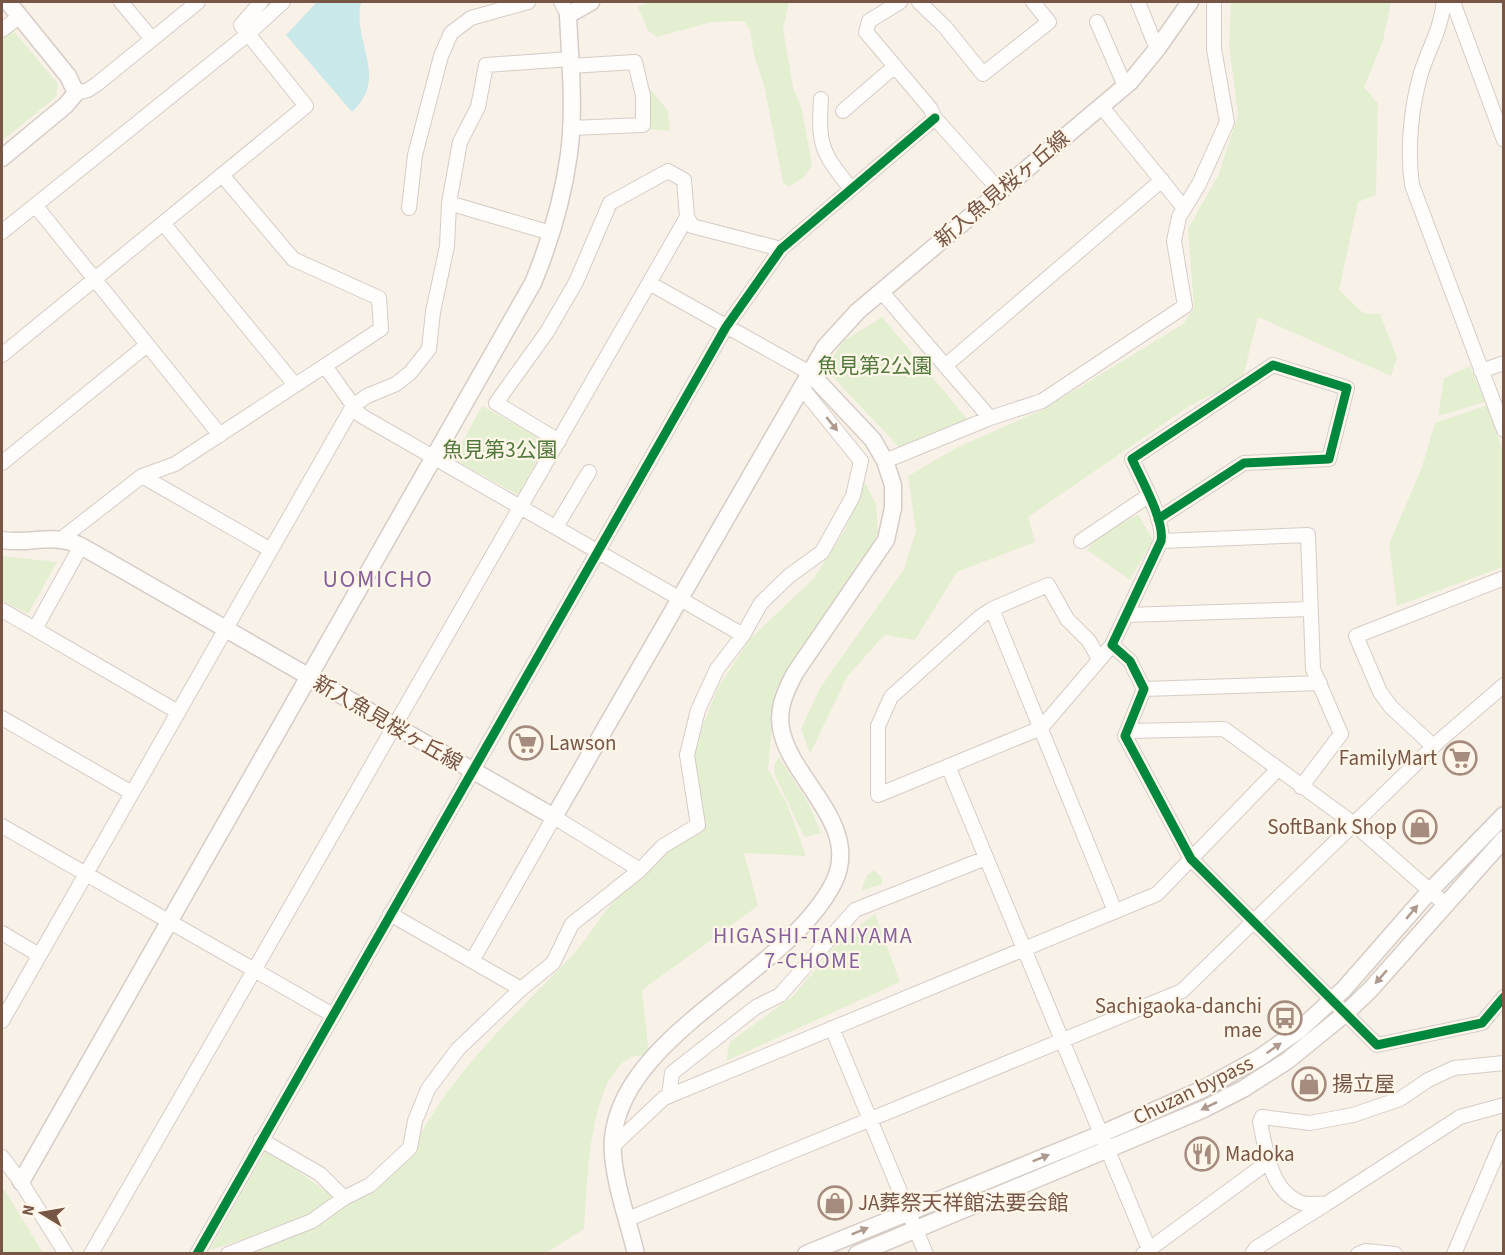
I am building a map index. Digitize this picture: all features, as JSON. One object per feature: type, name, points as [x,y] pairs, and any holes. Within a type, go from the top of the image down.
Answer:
[{"type":"street","points":[[8,2],[68,76],[76,93]]},
{"type":"street","points":[[121,2],[152,39]]},
{"type":"street","points":[[2,158],[66,105],[76,93],[88,90],[198,2]]},
{"type":"street","points":[[2,355],[306,106],[241,25],[261,2]]},
{"type":"street","points":[[2,232],[248,34],[283,2]]},
{"type":"street","points":[[410,208],[415,155],[441,56],[451,33],[471,18],[528,2]]},
{"type":"street","points":[[21,1182],[533,283],[564,188],[570,128],[570,63],[565,8],[591,2]]},
{"type":"street","points":[[900,2],[869,21],[866,32],[930,108],[935,118],[1000,191]]},
{"type":"street","points":[[919,2],[945,27],[983,74],[1049,22],[1032,2]]},
{"type":"street","points":[[1138,2],[1157,49]]},
{"type":"street","name":"新入魚見桜ヶ丘線","points":[[2,540],[61,539],[81,546],[554,817],[806,380],[837,332],[881,291],[1125,86],[1157,49],[1190,2]]},
{"type":"street","points":[[885,461],[990,418],[1042,401],[1185,306],[1174,241],[1184,208],[1199,184],[1227,122],[1214,49],[1214,2]]},
{"type":"street","points":[[1452,2],[1503,140]]},
{"type":"street","points":[[1452,2],[1420,75],[1415,104],[1410,168],[1412,184],[1503,430]]},
{"type":"street","points":[[2,30],[20,16]]},
{"type":"street","points":[[1097,22],[1125,86]]},
{"type":"street","points":[[2,1021],[353,406],[396,384],[410,373],[429,349],[433,312],[447,246],[450,203],[460,142],[478,107],[486,65],[635,62],[643,106],[643,125],[570,128]]},
{"type":"street","points":[[843,111],[894,66]]},
{"type":"street","points":[[821,99],[818,135],[826,157],[851,189]]},
{"type":"street","points":[[1101,106],[1184,208]]},
{"type":"street","points":[[197,1254],[726,327],[781,249],[935,118]]},
{"type":"street","points":[[559,441],[496,403],[547,332],[576,282],[610,203],[668,171],[684,180],[687,217],[692,226],[781,249]]},
{"type":"street","points":[[61,539],[142,476],[175,464],[381,329],[380,298],[293,259],[222,175]]},
{"type":"street","points":[[945,366],[1162,180]]},
{"type":"street","points":[[450,203],[551,233]]},
{"type":"street","points":[[34,205],[220,435]]},
{"type":"street","points":[[91,1254],[687,217]]},
{"type":"street","points":[[163,223],[295,386]]},
{"type":"street","points":[[636,1254],[613,1146],[617,1116],[625,1095],[655,1055],[781,944],[817,909],[835,879],[839,855],[833,823],[789,751],[782,733],[780,717],[783,696],[795,673],[886,540],[893,508],[893,485],[885,461],[866,432],[806,380],[726,327],[649,283]]},
{"type":"street","points":[[881,291],[990,418]]},
{"type":"street","points":[[2,463],[147,345]]},
{"type":"street","points":[[1481,371],[1503,363]]},
{"type":"street","points":[[1099,659],[1089,641],[1067,619],[1048,585],[992,609],[891,697],[878,726],[878,795],[1041,728],[1112,645],[1161,541],[1163,532],[1132,459],[1273,365],[1347,388],[1329,459],[1244,463],[1158,519]]},
{"type":"street","points":[[325,366],[360,415],[681,597],[743,635]]},
{"type":"street","points":[[228,1254],[312,1221],[344,1198],[370,1185],[410,1148],[415,1121],[428,1089],[458,1049],[521,989],[553,963],[572,924],[640,870],[663,846],[698,825],[687,755],[698,710],[717,669],[743,635],[761,603],[789,576],[822,552],[853,496],[861,461],[806,380]]},
{"type":"street","points":[[556,527],[589,472]]},
{"type":"street","points":[[142,476],[271,550]]},
{"type":"street","points":[[1081,541],[1148,496]]},
{"type":"street","points":[[1161,541],[1308,535],[1314,669],[1341,734],[1301,787]]},
{"type":"street","points":[[34,629],[81,546]]},
{"type":"street","points":[[1433,746],[1391,707],[1380,692],[1356,636],[1503,578]]},
{"type":"street","points":[[992,609],[1114,911]]},
{"type":"street","points":[[1126,615],[1311,609]]},
{"type":"street","points":[[2,610],[178,712]]},
{"type":"street","points":[[1112,645],[1130,661],[1144,689],[1125,736],[1191,859],[1377,1045],[1482,1023],[1503,997]]},
{"type":"street","points":[[1144,689],[1320,683]]},
{"type":"street","points":[[628,1220],[1182,991],[1433,746],[1503,685]]},
{"type":"street","points":[[2,718],[132,793]]},
{"type":"street","points":[[1127,731],[1224,729],[1277,770],[1354,824],[1445,904]]},
{"type":"street","points":[[948,766],[1148,1253],[1268,1162]]},
{"type":"street","points":[[613,1146],[669,1096],[1157,894],[1277,770]]},
{"type":"street","name":"Chuzan bypass","points":[[857,1254],[1104,1142],[1259,1058],[1298,1031],[1333,999],[1430,890],[1503,815]]},
{"type":"street","points":[[472,962],[554,817],[640,870]]},
{"type":"street","points":[[2,826],[333,1015]]},
{"type":"street","name":"Chuzan bypass","points":[[806,1254],[909,1211],[1204,1109],[1243,1089],[1287,1061],[1346,1013],[1370,990],[1503,839]]},
{"type":"street","points":[[669,1096],[672,1073],[756,1007],[780,995],[855,910],[986,858]]},
{"type":"street","points":[[390,914],[521,989]]},
{"type":"street","points":[[2,933],[39,955]]},
{"type":"street","points":[[832,1028],[926,1254]]},
{"type":"street","points":[[1326,1204],[1302,1203],[1289,1194],[1275,1178],[1268,1162],[1262,1118],[1310,1123],[1353,1115],[1400,1099],[1428,1080],[1454,1068],[1503,1063]]},
{"type":"street","points":[[1252,1254],[1256,1248],[1460,1117],[1503,1105]]},
{"type":"street","points":[[1454,1254],[1503,1137]]},
{"type":"street","points":[[261,1140],[320,1174],[344,1198]]},
{"type":"street","points":[[2,1157],[21,1182],[66,1254]]},
{"type":"street","points":[[1358,1254],[1366,1251],[1395,1254]]},
{"type":"green space","points":[[648,2],[789,2],[783,28],[793,87],[802,110],[812,165],[805,176],[789,187],[783,183],[765,89],[754,55],[750,30],[744,21],[712,22],[657,37],[648,31],[638,7]]},
{"type":"green space","points":[[1231,2],[1391,2],[1383,41],[1364,87],[1378,104],[1376,195],[1358,202],[1339,290],[1363,313],[1380,314],[1397,358],[1391,376],[1258,317],[1242,380],[1191,405],[1028,517],[1035,542],[957,572],[915,640],[884,635],[847,677],[810,754],[801,729],[820,688],[904,569],[916,531],[908,476],[956,448],[1044,409],[1183,324],[1194,308],[1188,229],[1218,176],[1238,115],[1229,44]]},
{"type":"green space","points":[[12,29],[58,84],[56,97],[2,141],[2,37]]},
{"type":"green space","points":[[647,85],[668,111],[670,131],[648,129]]},
{"type":"green space","name":"魚見第2公園","points":[[882,317],[968,420],[899,447],[829,373],[828,363],[844,341]]},
{"type":"green space","points":[[1470,366],[1485,402],[1438,416],[1444,378]]},
{"type":"green space","points":[[1487,405],[1503,451],[1503,567],[1397,606],[1389,544],[1422,467],[1435,423]]},
{"type":"green space","name":"魚見第3公園","points":[[482,406],[547,442],[518,495],[453,459]]},
{"type":"green space","points":[[865,483],[876,504],[878,532],[859,573],[817,626],[776,689],[768,769],[787,804],[806,856],[744,853],[758,906],[642,990],[649,1055],[630,1058],[616,1070],[605,1088],[592,1136],[584,1229],[546,1253],[242,1254],[310,1229],[373,1188],[417,1133],[420,1135],[435,1110],[470,1063],[571,957],[632,881],[699,827],[694,748],[718,687],[750,639],[813,579],[845,530]]},
{"type":"green space","points":[[1138,514],[1153,540],[1130,580],[1087,550],[1097,537]]},
{"type":"green space","points":[[2,556],[57,562],[28,614],[2,600]]},
{"type":"green space","points":[[779,757],[809,804],[821,833],[804,837],[775,775],[774,765]]},
{"type":"green space","points":[[874,870],[882,878],[882,884],[861,891],[867,875]]},
{"type":"green space","points":[[875,914],[900,982],[726,1061],[730,1042],[793,996],[841,939]]},
{"type":"green space","points":[[267,1149],[337,1199],[292,1223],[208,1251]]},
{"type":"green space","points":[[2,1188],[6,1192],[43,1253],[2,1253]]},
{"type":"water","points":[[317,2],[361,2],[361,32],[369,73],[368,86],[363,99],[352,112],[286,35]]},
{"type":"cycle path","points":[[197,1254],[726,327],[781,249],[935,118]]},
{"type":"cycle path","points":[[1158,519],[1244,463],[1329,459],[1347,388],[1273,365],[1132,459],[1156,512],[1161,541],[1112,645],[1130,661],[1144,689],[1125,736],[1191,859],[1377,1045],[1482,1023],[1504,997]]},
{"type":"place","name":"Lawson","points":[[526,743]]},
{"type":"place","name":"FamilyMart","points":[[1460,758]]},
{"type":"place","name":"SoftBank Shop","points":[[1420,827]]},
{"type":"place","name":"Sachigaoka-danchi mae","points":[[1285,1018]]},
{"type":"place","name":"揚立屋","points":[[1309,1084]]},
{"type":"place","name":"Madoka","points":[[1202,1154]]},
{"type":"place","name":"JA葬祭天祥館法要会館","points":[[835,1203]]},
{"type":"district","name":"UOMICHO","points":[[378,579]]},
{"type":"district","name":"HIGASHI-TANIYAMA 7-CHOME","points":[[813,948]]}]
